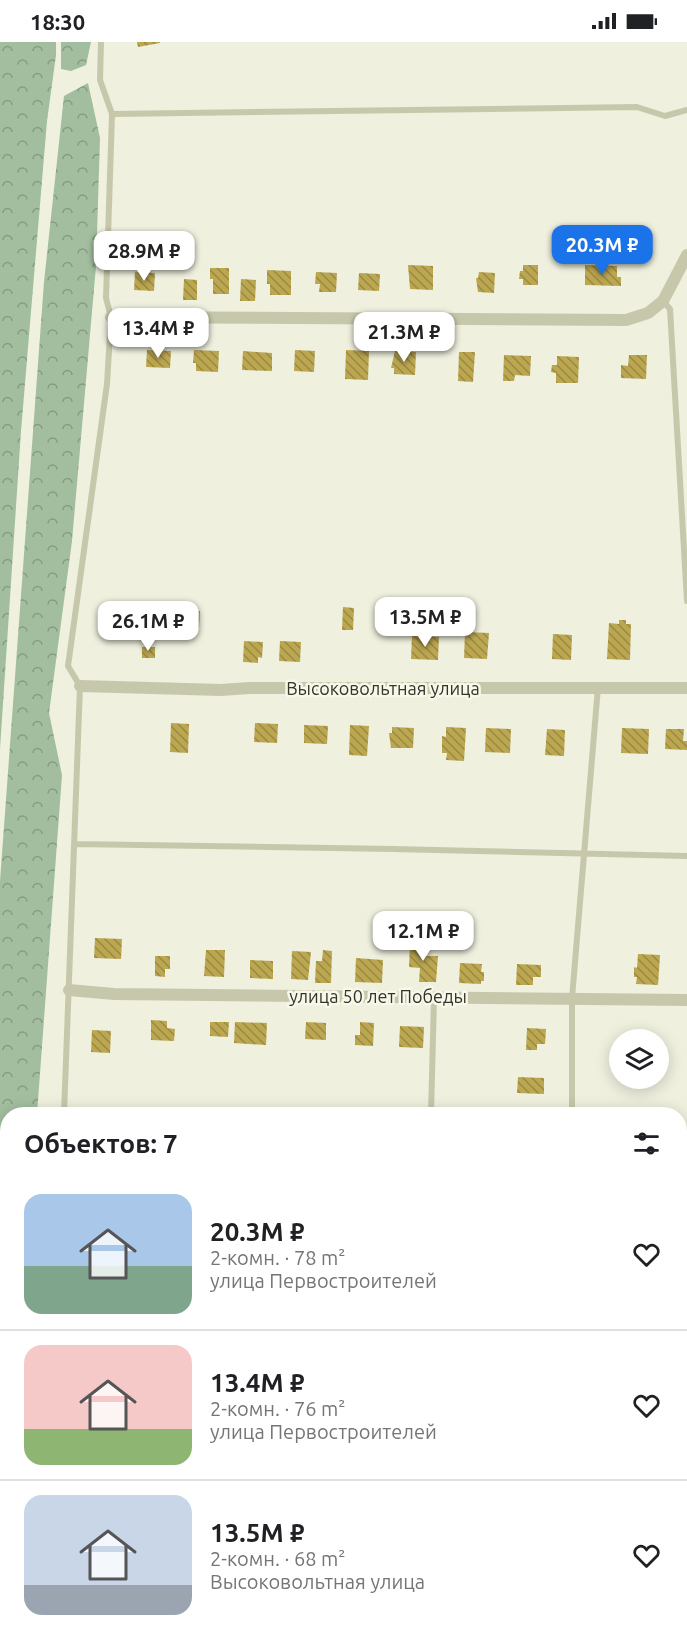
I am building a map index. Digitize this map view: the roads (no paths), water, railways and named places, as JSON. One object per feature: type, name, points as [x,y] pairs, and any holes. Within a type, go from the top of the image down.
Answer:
[{"type":"street","points":[[111,317],[626,320],[648,313],[663,301],[687,255]]},
{"type":"street","name":"Высоковольтная улица","points":[[80,686],[221,690],[249,688],[687,688]]},
{"type":"street","name":"улица 50 лет Победы","points":[[69,990],[114,994],[687,1000]]},
{"type":"lane","points":[[64,1107],[80,686],[68,666],[107,384],[111,317],[106,298],[112,114],[100,80],[101,42]]},
{"type":"lane","points":[[112,114],[637,106],[665,116],[687,110]]},
{"type":"lane","points":[[663,301],[669,309],[687,601]]},
{"type":"lane","points":[[572,1107],[572,998],[598,687]]},
{"type":"lane","points":[[74,844],[687,856]]},
{"type":"lane","points":[[431,1107],[434,997]]}]
